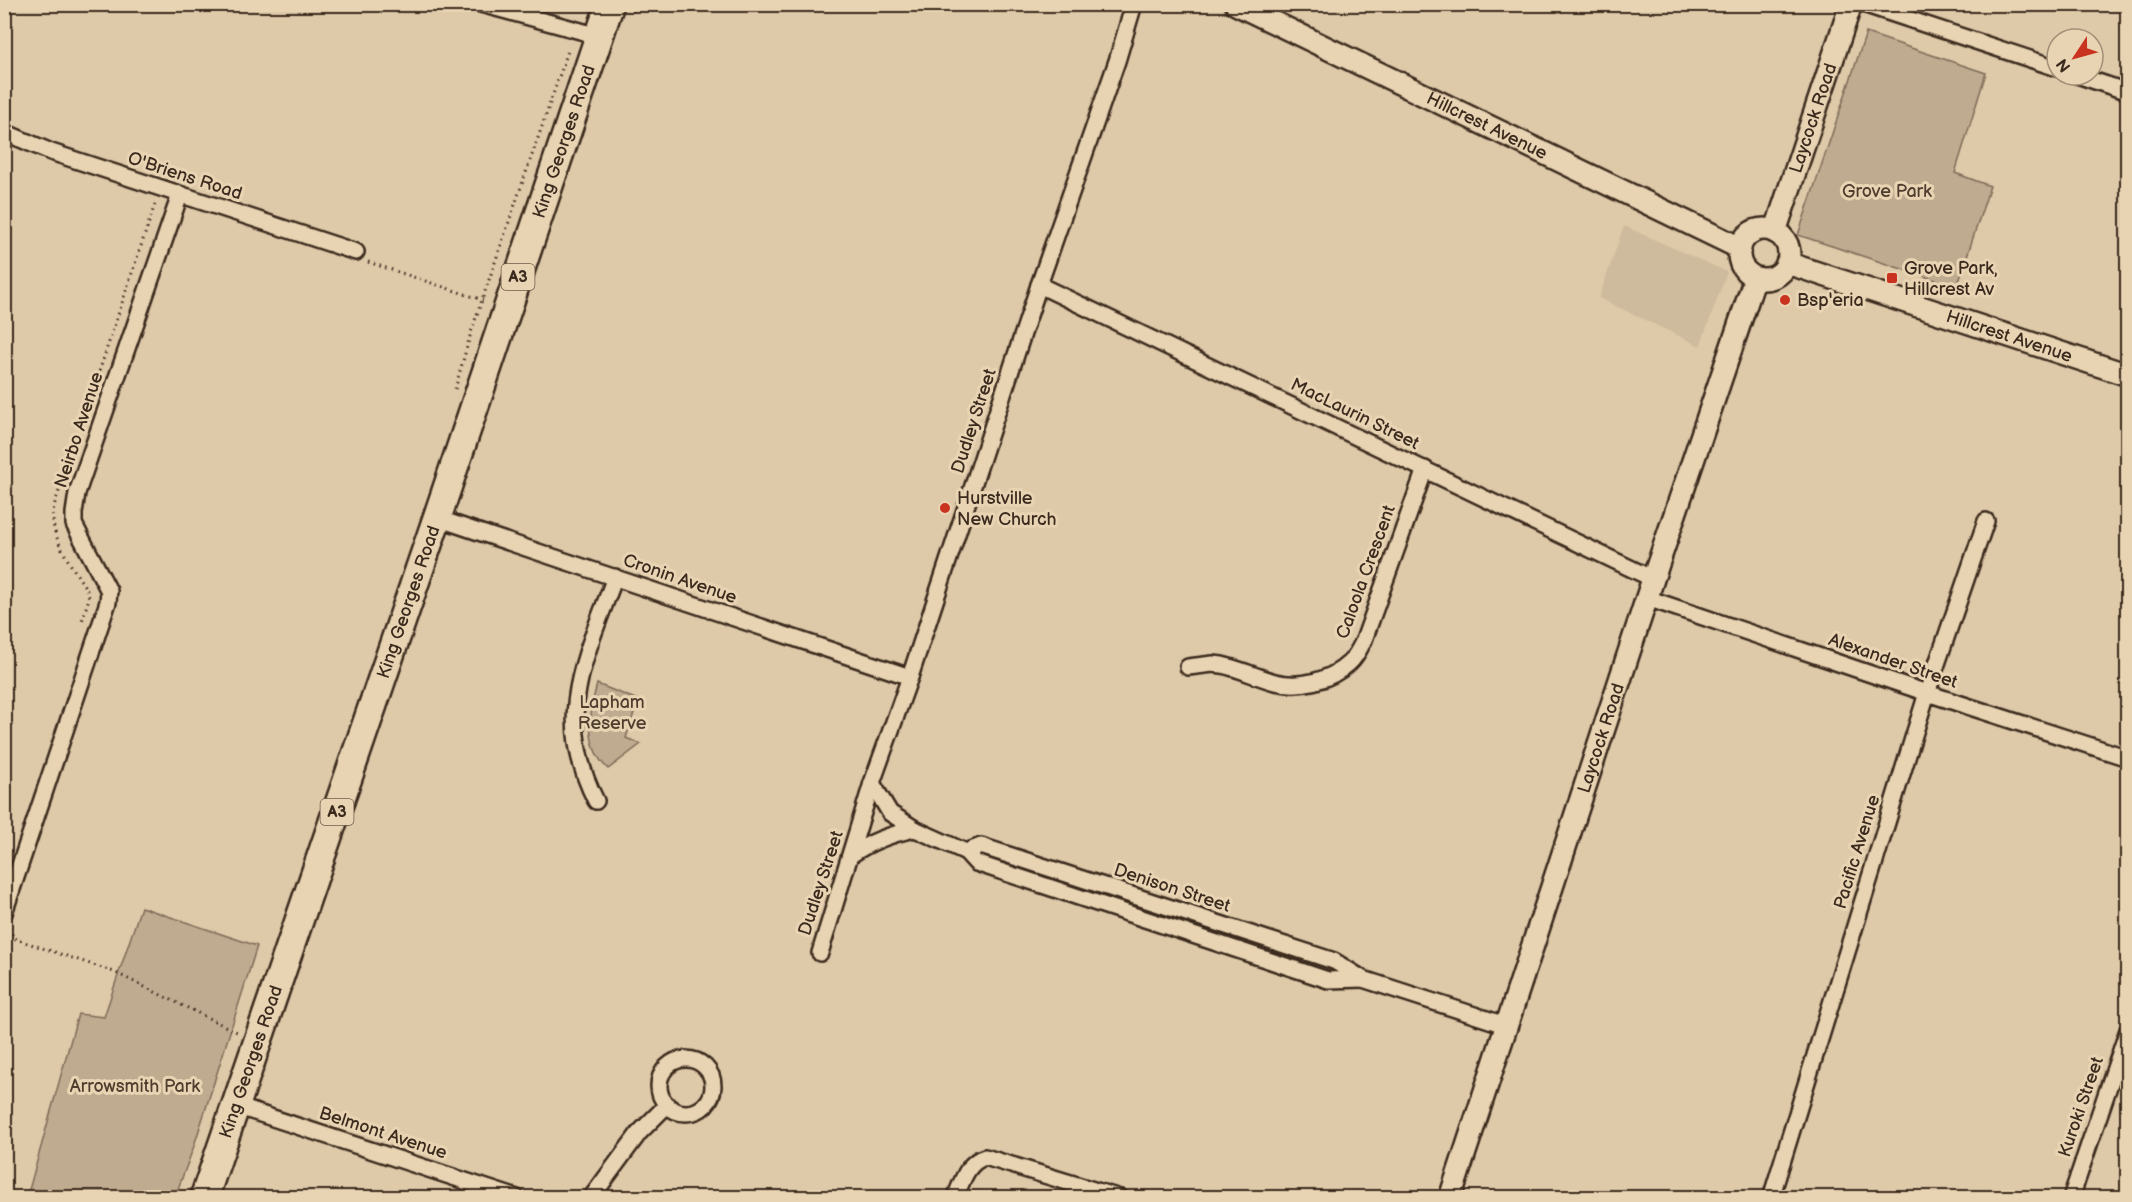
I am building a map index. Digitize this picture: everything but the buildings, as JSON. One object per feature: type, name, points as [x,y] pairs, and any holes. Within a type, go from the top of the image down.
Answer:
[{"type":"highway","name":"King Georges Road","points":[[204,1197],[437,518],[610,4]]},
{"type":"street","points":[[481,4],[599,36]]},
{"type":"street","name":"Dudley Street","points":[[820,953],[872,783],[910,677],[1039,285],[1117,61],[1134,4]]},
{"type":"street","name":"Hillcrest Avenue","points":[[1236,4],[1740,248]]},
{"type":"street","name":"Laycock Road","points":[[1775,232],[1851,4]]},
{"type":"street","points":[[1863,4],[2045,65]]},
{"type":"street","points":[[2105,85],[2127,92]]},
{"type":"street","name":"O'Briens Road","points":[[4,132],[51,152],[361,256]]},
{"type":"street","name":"Neirbo Avenue","points":[[4,913],[108,602],[109,591],[74,524],[77,493],[180,195]]},
{"type":"street","points":[[1754,231],[1775,232],[1785,242],[1788,249],[1787,263],[1777,275],[1770,279],[1755,278],[1741,266],[1740,248],[1743,241],[1754,231]]},
{"type":"street","name":"Hillcrest Avenue","points":[[1787,263],[2127,375]]},
{"type":"street","name":"Laycock Road","points":[[1450,1197],[1505,1025],[1755,278]]},
{"type":"street","name":"MacLaurin Street","points":[[1039,285],[1425,469],[1650,589]]},
{"type":"street","name":"Caloola Crescent","points":[[1188,666],[1222,665],[1276,682],[1292,683],[1317,681],[1350,662],[1364,640],[1425,469]]},
{"type":"street","name":"Cronin Avenue","points":[[437,518],[910,677]]},
{"type":"street","name":"Pacific Avenue","points":[[1771,1197],[1927,693],[1986,521]]},
{"type":"street","points":[[596,801],[581,768],[574,718],[580,674],[615,577]]},
{"type":"street","name":"Alexander Street","points":[[1650,589],[1927,693],[2127,758]]},
{"type":"street","points":[[872,783],[890,813],[915,829],[966,852],[976,863],[1328,980],[1364,979],[1505,1025]]},
{"type":"street","points":[[851,855],[886,835],[915,829]]},
{"type":"street","name":"Kuroki Street","points":[[2071,1197],[2127,1030]]},
{"type":"street","points":[[591,1197],[639,1133],[667,1105]]},
{"type":"street","name":"Belmont Avenue","points":[[236,1106],[518,1197]]},
{"type":"street","points":[[955,1197],[973,1163],[985,1157],[1120,1197]]},
{"type":"path","points":[[361,256],[483,300]]},
{"type":"path","points":[[13,938],[114,972],[237,1032]]},
{"type":"shaded area","points":[[1624,226],[1727,272],[1700,346],[1599,298]]},
{"type":"green space","name":"Grove Park","points":[[1866,33],[1986,73],[1955,173],[1990,186],[1957,287],[1798,235]]},
{"type":"green space","name":"Lapham Reserve","points":[[597,684],[638,700],[626,738],[641,744],[608,769],[595,750],[590,729]]},
{"type":"green space","name":"Arrowsmith Park","points":[[141,907],[257,946],[194,1146],[175,1197],[27,1197],[78,1014],[104,1017]]},
{"type":"place","name":"Grove Park, Hillcrest Av","points":[[1892,278]]},
{"type":"place","name":"Bsp'eria","points":[[1785,300]]},
{"type":"place","name":"Hurstville New Church","points":[[945,508]]}]
